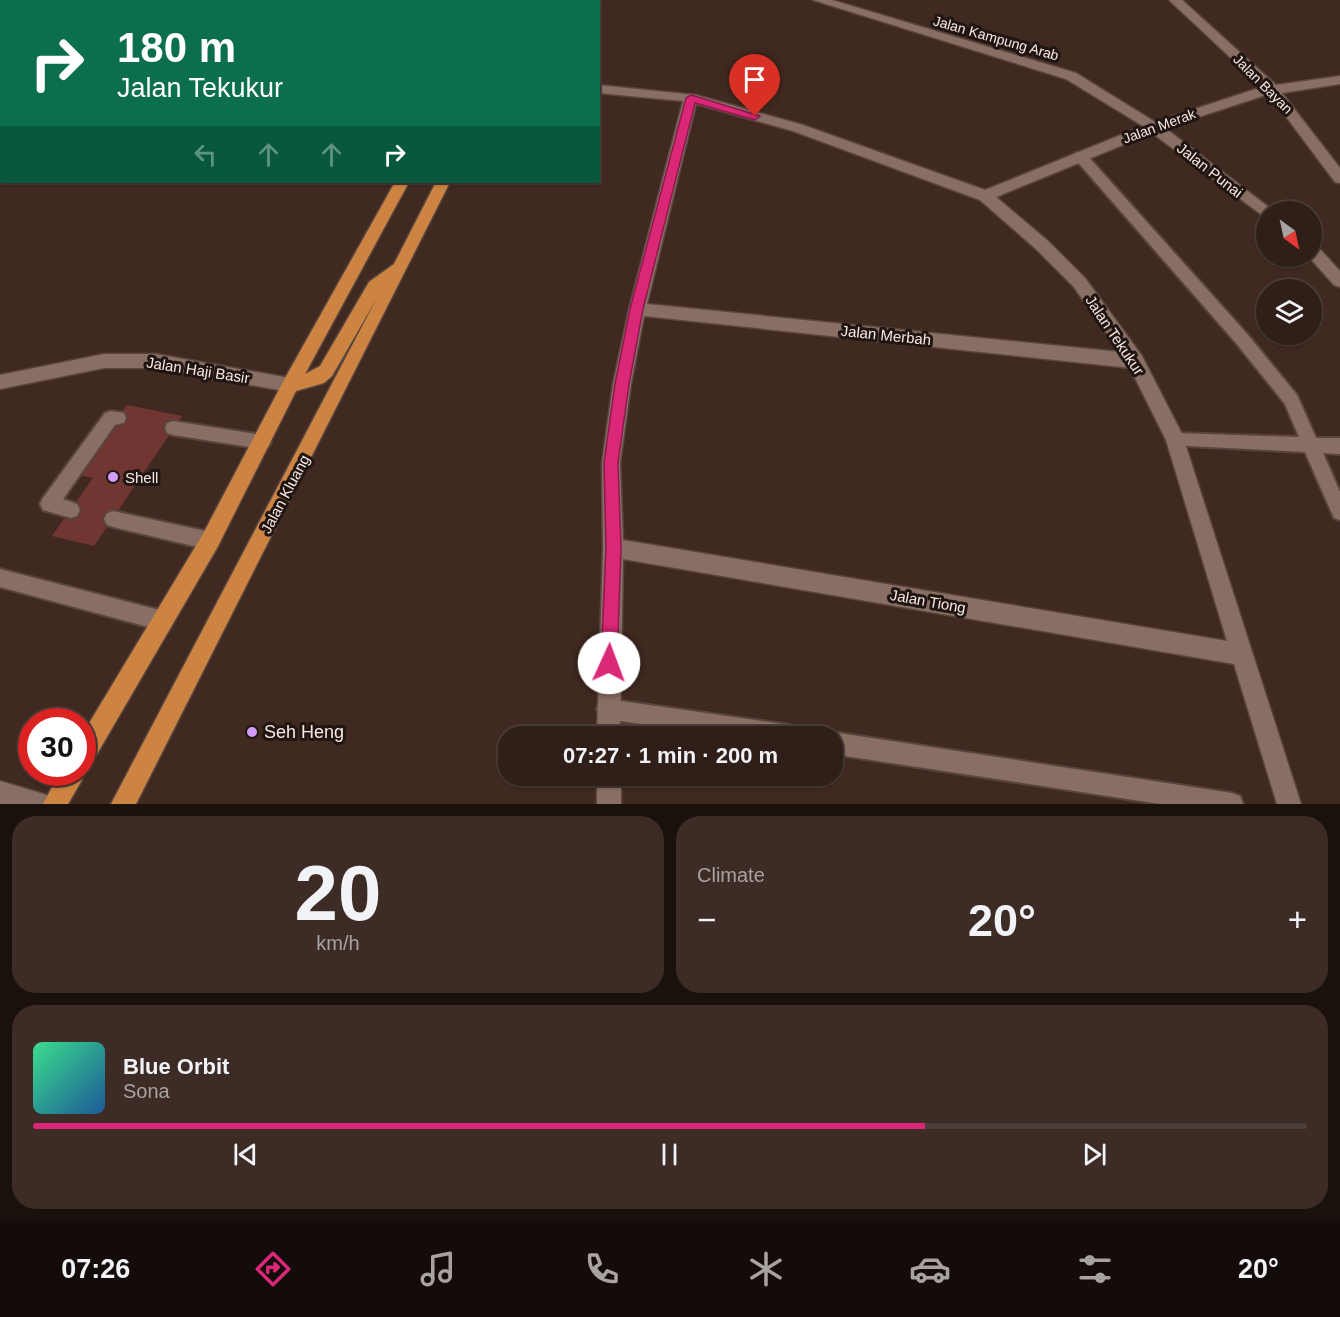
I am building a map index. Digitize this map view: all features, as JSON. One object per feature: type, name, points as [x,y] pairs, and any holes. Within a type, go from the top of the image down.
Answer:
[{"type":"highway","points":[[96,734],[210,541],[290,385],[401,183]]},
{"type":"highway","name":"Jalan Kluang","points":[[123,804],[442,183]]},
{"type":"highway","points":[[290,385],[318,378],[326,370],[375,286],[400,267]]},
{"type":"highway","points":[[55,804],[66,786]]},
{"type":"street","name":"Jalan Kampung Arab","points":[[819,0],[1071,76],[1154,127]]},
{"type":"street","name":"Jalan Bayan","points":[[1174,0],[1272,89],[1334,159],[1340,178]]},
{"type":"street","name":"Jalan Merak","points":[[985,196],[1154,127],[1272,89],[1340,80]]},
{"type":"street","name":"Jalan Tekukur","points":[[600,89],[691,98],[876,153],[985,196],[1042,245],[1079,282],[1136,361],[1175,440],[1289,804]]},
{"type":"street","points":[[608,726],[613,548],[611,463],[622,384],[637,309],[691,98]]},
{"type":"street","name":"Jalan Punai","points":[[1154,127],[1256,205]]},
{"type":"street","points":[[1322,262],[1340,281]]},
{"type":"street","name":"Jalan Merbah","points":[[637,309],[1136,361]]},
{"type":"street","name":"Jalan Haji Basir","points":[[0,382],[104,361],[156,361],[290,385]]},
{"type":"street","name":"Jalan Tiong","points":[[613,548],[1243,655]]},
{"type":"street","points":[[609,786],[609,804]]},
{"type":"street","points":[[0,793],[38,804]]},
{"type":"lane","points":[[1080,156],[1242,339],[1291,400],[1340,512]]},
{"type":"lane","points":[[71,510],[49,504],[111,418],[118,418]]},
{"type":"lane","points":[[173,428],[262,442]]},
{"type":"lane","points":[[1175,440],[1340,446]]},
{"type":"lane","points":[[113,519],[210,541]]},
{"type":"lane","points":[[0,578],[163,621]]},
{"type":"lane","points":[[607,708],[725,726]]},
{"type":"lane","points":[[843,745],[1232,804]]},
{"type":"building","name":"Shell","points":[[127,405],[182,416],[94,546],[52,536],[93,478],[77,475]]},
{"type":"place","name":"Shell","points":[[113,477]]},
{"type":"place","name":"Seh Heng","points":[[252,732]]},
{"type":"route","points":[[609,663],[613,548],[611,463],[622,384],[637,309],[691,98],[755,116]]}]
